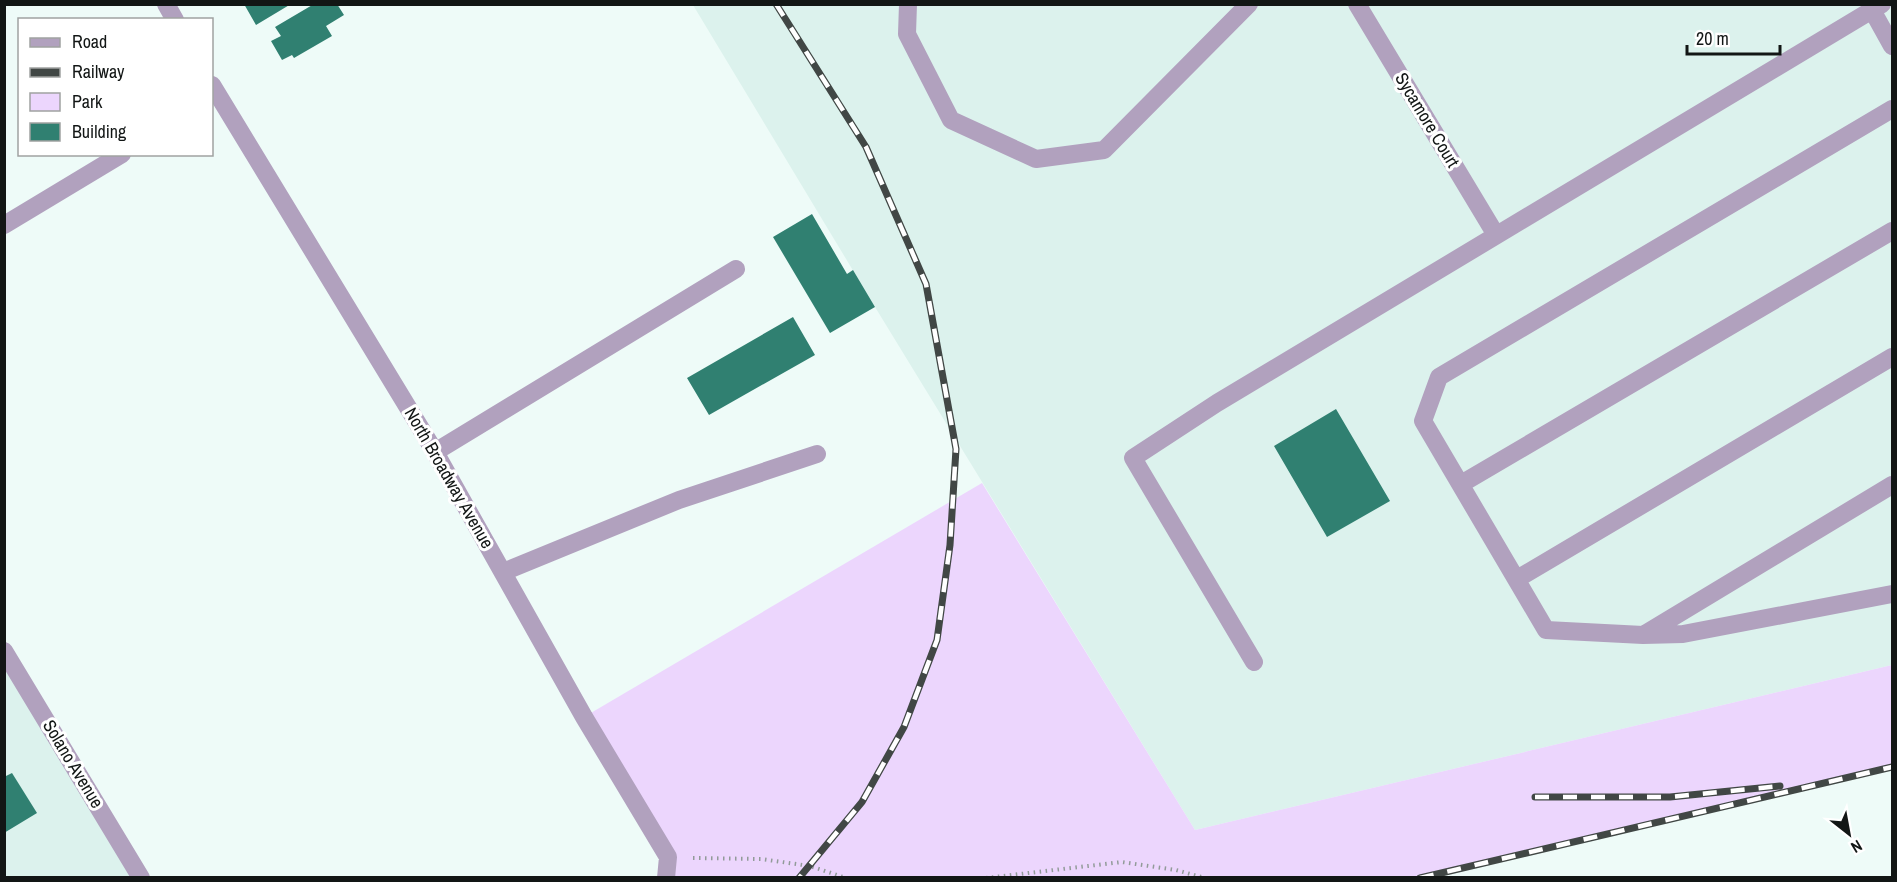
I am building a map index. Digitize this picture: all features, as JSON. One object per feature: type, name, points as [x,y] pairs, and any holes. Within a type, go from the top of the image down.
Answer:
[{"type":"street","points":[[908,4],[907,34],[951,120],[1036,159],[1104,150],[1249,4]]},
{"type":"street","name":"Sycamore Court","points":[[1357,4],[1496,235]]},
{"type":"street","points":[[1254,662],[1133,458],[1217,403],[1877,8],[1893,46]]},
{"type":"street","name":"North Broadway Avenue","points":[[214,94],[435,452],[584,717],[668,857]]},
{"type":"street","points":[[1893,109],[1439,377],[1423,420],[1546,630],[1683,634],[1893,594]]},
{"type":"street","points":[[4,225],[119,156]]},
{"type":"street","points":[[1461,484],[1893,231]]},
{"type":"street","points":[[435,452],[736,270]]},
{"type":"street","points":[[1517,579],[1893,357]]},
{"type":"street","points":[[503,572],[680,500],[817,454]]},
{"type":"street","points":[[1643,634],[1893,485]]},
{"type":"street","name":"Solano Avenue","points":[[4,651],[141,878]]},
{"type":"street","points":[[666,878],[668,857]]},
{"type":"path","points":[[668,857],[761,859],[810,866],[846,878]]},
{"type":"path","points":[[986,878],[1122,862],[1176,870],[1204,878]]},
{"type":"shaded area","points":[[693,5],[1892,5],[1892,665],[1195,830]]},
{"type":"shaded area","points":[[5,651],[141,877],[5,877]]},
{"type":"green space","points":[[982,483],[1195,830],[1892,665],[1892,767],[1420,878],[666,877],[668,857],[584,717]]},
{"type":"building","points":[[244,4],[291,4],[256,25]]},
{"type":"building","points":[[314,4],[337,4],[344,15],[326,26],[332,36],[294,58],[292,55],[282,60],[271,41],[281,36],[275,27]]},
{"type":"building","points":[[812,214],[847,274],[853,270],[875,307],[830,333],[773,237]]},
{"type":"building","points":[[793,317],[815,355],[709,415],[687,378]]},
{"type":"building","points":[[1336,409],[1390,501],[1327,537],[1274,446]]},
{"type":"building","points":[[12,773],[37,813],[4,833],[4,777]]},
{"type":"railway","points":[[776,4],[866,147],[926,284],[956,449],[950,545],[937,640],[904,727],[862,802],[799,878]]},
{"type":"railway","points":[[1420,878],[1892,767]]},
{"type":"railway","points":[[1535,797],[1670,797],[1780,786]]}]
